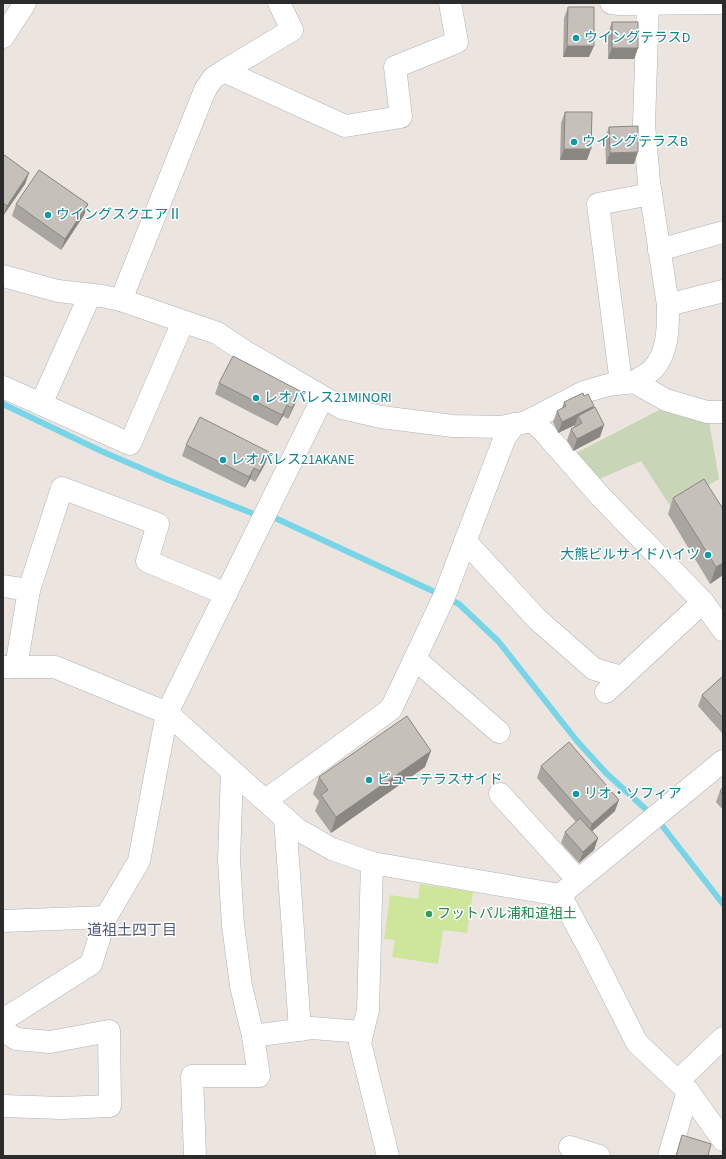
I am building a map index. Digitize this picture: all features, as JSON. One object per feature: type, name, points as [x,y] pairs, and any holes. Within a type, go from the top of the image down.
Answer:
[{"type":"street","points":[[3,37],[25,3]]},
{"type":"street","points":[[121,300],[205,90],[213,78],[292,30],[279,3]]},
{"type":"street","points":[[224,71],[345,126],[401,117],[395,67],[457,42],[450,3]]},
{"type":"street","points":[[612,3],[720,3]]},
{"type":"street","points":[[266,800],[391,709],[444,597],[505,437],[520,423],[584,392],[608,385],[627,383],[652,370],[660,357],[667,338],[668,305],[651,194],[644,124],[648,4]]},
{"type":"street","points":[[627,383],[598,204],[651,194]]},
{"type":"street","points":[[659,250],[723,232]]},
{"type":"street","points":[[3,276],[58,291],[121,300],[217,333],[244,352],[342,408],[381,417],[452,426],[500,427],[532,421],[544,432],[601,497],[703,602],[723,630]]},
{"type":"street","points":[[668,305],[723,291]]},
{"type":"street","points":[[41,404],[90,295]]},
{"type":"street","points":[[3,387],[130,444],[183,322]]},
{"type":"street","points":[[627,383],[666,400],[707,412],[723,412]]},
{"type":"street","points":[[3,1020],[91,964],[106,917],[139,861],[167,713],[323,397]]},
{"type":"street","points":[[226,594],[147,561],[158,524],[62,488],[29,590],[9,667],[55,667],[167,713],[297,829],[332,849],[372,863],[560,895],[723,761]]},
{"type":"street","points":[[465,541],[537,619],[594,669],[622,677]]},
{"type":"street","points":[[3,586],[29,590]]},
{"type":"street","points":[[606,692],[703,602]]},
{"type":"street","points":[[414,659],[499,732]]},
{"type":"street","points":[[195,1156],[192,1076],[260,1076],[253,1036],[241,986],[233,925],[229,860],[232,771]]},
{"type":"street","points":[[500,794],[578,880]]},
{"type":"street","points":[[285,818],[300,1030]]},
{"type":"street","points":[[372,863],[368,1010],[360,1043],[388,1156]]},
{"type":"street","points":[[560,895],[590,950],[637,1043],[683,1086],[723,1140]]},
{"type":"street","points":[[3,921],[106,917]]},
{"type":"street","points":[[253,1036],[312,1028],[362,1032]]},
{"type":"street","points":[[3,1030],[16,1039],[50,1042],[110,1031],[110,1106],[62,1108],[3,1106]]},
{"type":"street","points":[[668,1156],[683,1086],[723,1038]]},
{"type":"street","points":[[570,1147],[599,1156]]},
{"type":"green space","points":[[665,407],[709,421],[719,479],[671,507],[641,461],[597,480],[574,454]]},
{"type":"green space","name":"フットパル浦和道祖土","points":[[420,884],[473,892],[467,933],[443,930],[438,964],[392,957],[395,940],[384,939],[390,895],[418,899]]},
{"type":"building","points":[[568,7],[594,7],[594,46],[567,46]]},
{"type":"building","points":[[612,22],[638,22],[638,48],[612,48]]},
{"type":"building","points":[[565,112],[592,112],[591,149],[564,149]]},
{"type":"building","points":[[638,126],[638,152],[610,153],[609,127]]},
{"type":"building","points":[[3,154],[29,173],[7,206],[3,203]]},
{"type":"building","name":"ウイングスクエアⅡ","points":[[39,170],[88,204],[65,239],[16,204]]},
{"type":"building","points":[[233,356],[300,391],[292,408],[287,405],[282,415],[219,383]]},
{"type":"building","points":[[583,393],[584,396],[588,394],[594,406],[562,422],[557,411],[566,406],[564,402]]},
{"type":"building","points":[[595,407],[604,425],[577,439],[571,429],[582,423],[578,416]]},
{"type":"building","points":[[200,417],[269,452],[260,471],[254,468],[249,477],[186,445]]},
{"type":"building","points":[[704,479],[723,509],[723,563],[716,567],[673,498]]},
{"type":"building","points":[[723,676],[723,718],[702,695]]},
{"type":"building","name":"ビューテラスサイド","points":[[407,716],[431,751],[336,817],[321,795],[328,790],[319,777]]},
{"type":"building","name":"リオ・ソフィア","points":[[569,742],[619,800],[592,824],[541,766]]},
{"type":"building","points":[[723,787],[723,794],[720,791]]},
{"type":"building","points":[[580,818],[598,838],[583,852],[565,832]]},
{"type":"building","points":[[682,1135],[711,1144],[708,1156],[676,1156]]},
{"type":"waterway","points":[[3,404],[101,451],[254,514]]},
{"type":"waterway","points":[[273,517],[437,593]]},
{"type":"waterway","points":[[451,600],[459,604],[498,641],[577,741],[606,773],[650,813]]},
{"type":"waterway","points":[[660,823],[723,904]]},
{"type":"place","name":"ウイングテラスD","points":[[576,38]]},
{"type":"place","name":"ウイングテラスB","points":[[574,142]]},
{"type":"place","name":"ウイングスクエアⅡ","points":[[48,215]]},
{"type":"place","name":"レオパレス21MINORI","points":[[256,398]]},
{"type":"place","name":"レオパレス21AKANE","points":[[223,460]]},
{"type":"place","name":"大熊ビルサイドハイツ","points":[[708,555]]},
{"type":"place","name":"ビューテラスサイド","points":[[369,780]]},
{"type":"place","name":"リオ・ソフィア","points":[[576,794]]},
{"type":"place","name":"フットパル浦和道祖土","points":[[429,914]]},
{"type":"district","name":"道祖土四丁目","points":[[132,930]]}]
